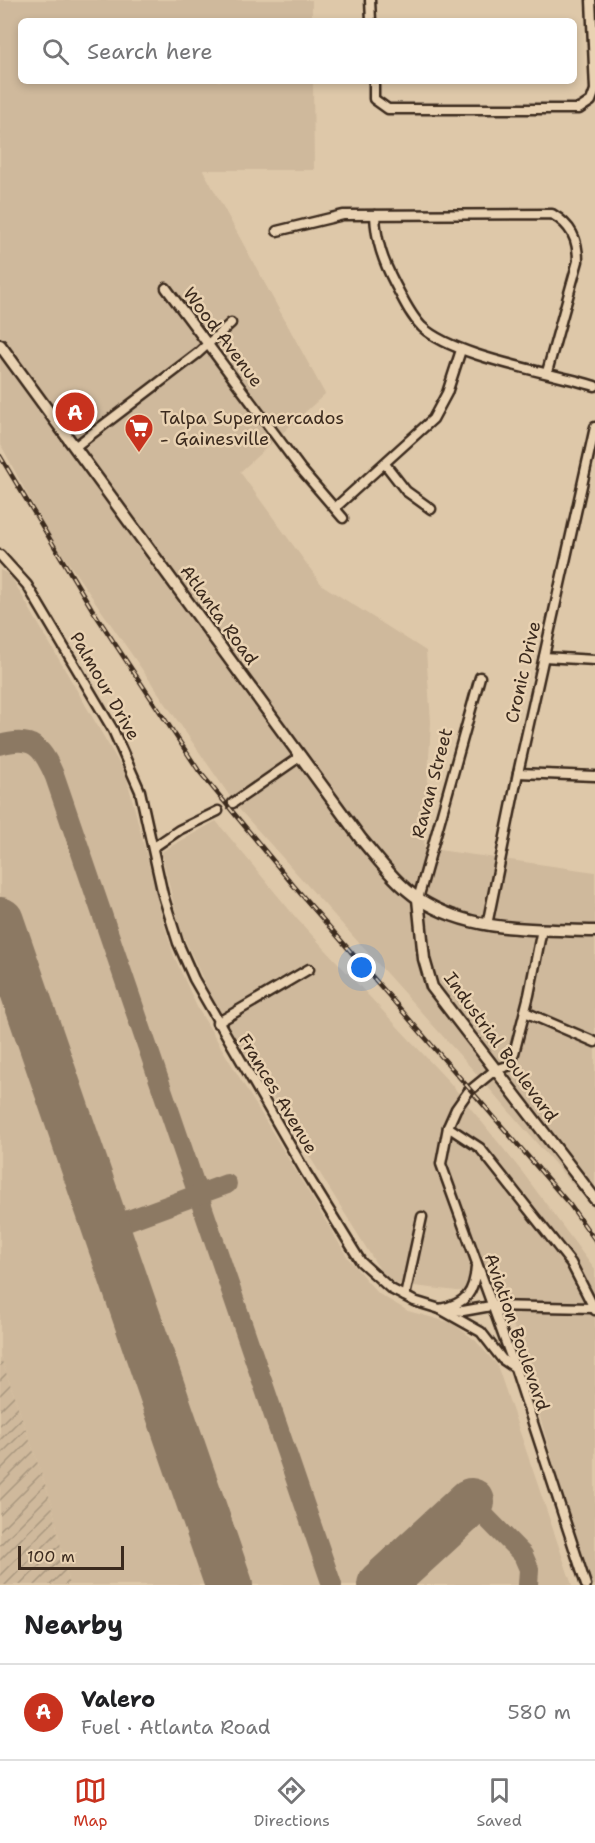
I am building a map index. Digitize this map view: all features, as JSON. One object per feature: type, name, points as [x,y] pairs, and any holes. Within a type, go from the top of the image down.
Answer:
[{"type":"main road","name":"Atlanta Road","points":[[0,345],[361,839],[395,880],[418,899],[465,920],[487,925],[595,931]]},
{"type":"main road","name":"Industrial Boulevard","points":[[418,899],[424,959],[432,987],[595,1199]]},
{"type":"street","points":[[370,0],[371,18]]},
{"type":"street","points":[[374,84],[374,99],[380,106],[388,109],[579,109],[591,101],[594,90],[591,0]]},
{"type":"street","points":[[277,231],[343,215],[537,212],[552,214],[565,222],[578,247],[578,261],[547,372]]},
{"type":"street","points":[[375,215],[377,243],[383,260],[409,311],[431,335],[461,350],[595,386]]},
{"type":"street","name":"Wood Avenue","points":[[166,288],[300,468],[336,507],[343,518]]},
{"type":"street","points":[[76,446],[208,344],[231,323]]},
{"type":"street","points":[[336,507],[433,419],[447,393],[461,350]]},
{"type":"street","name":"Cronic Drive","points":[[487,925],[518,773],[595,427]]},
{"type":"street","points":[[384,464],[406,491],[431,509]]},
{"type":"street","name":"Palmour Drive","points":[[0,555],[27,585],[113,730],[140,791],[154,847]]},
{"type":"street","points":[[544,657],[595,660]]},
{"type":"street","name":"Ravan Street","points":[[418,899],[480,677]]},
{"type":"street","points":[[233,803],[300,756]]},
{"type":"street","points":[[518,773],[595,776]]},
{"type":"street","points":[[154,847],[218,811]]},
{"type":"street","name":"Frances Avenue","points":[[154,847],[163,895],[178,943],[217,1023],[356,1255],[371,1272],[405,1296],[440,1309],[481,1332],[502,1359],[515,1368]]},
{"type":"street","points":[[542,929],[525,1012],[595,1042]]},
{"type":"street","points":[[217,1023],[309,969]]},
{"type":"street","name":"Aviation Boulevard","points":[[525,1012],[511,1065],[495,1070],[468,1092],[456,1109],[448,1128],[441,1164],[515,1368],[586,1585]]},
{"type":"street","points":[[448,1128],[480,1148],[571,1263],[595,1309]]},
{"type":"street","points":[[405,1296],[422,1216]]},
{"type":"street","points":[[440,1309],[461,1303],[468,1298],[473,1288],[476,1264]]},
{"type":"street","name":"Frances Avenue","points":[[440,1309],[463,1311],[491,1306],[595,1309]]},
{"type":"shaded area","points":[[0,0],[312,0],[312,18],[18,18],[18,84],[313,84],[314,170],[203,170],[325,394],[240,472],[322,585],[426,651],[431,722],[424,848],[595,872],[595,1210],[474,1071],[238,808],[47,532],[0,443]]},
{"type":"shaded area","points":[[0,570],[10,575],[126,775],[165,927],[174,956],[197,1007],[348,1258],[367,1281],[379,1294],[408,1311],[452,1323],[475,1340],[497,1365],[572,1585],[69,1585],[52,1504],[0,1355]]},
{"type":"shaded area","points":[[216,821],[297,919],[451,1084],[523,1173],[595,1270],[595,1585],[589,1585],[503,1290],[457,1291],[388,1283],[212,999],[180,929],[161,852]]},
{"type":"shaded area","points":[[0,1355],[52,1504],[69,1585],[0,1585]]},
{"type":"taxiway","points":[[0,745],[21,742],[35,746],[46,758],[55,777],[332,1585]]},
{"type":"taxiway","points":[[107,1228],[227,1184]]},
{"type":"taxiway","points":[[471,1502],[523,1555],[529,1569],[528,1585]]},
{"type":"runway","points":[[0,921],[229,1585]]},
{"type":"runway","points":[[381,1585],[471,1502]]},
{"type":"railway","points":[[0,456],[92,609],[199,771],[294,886],[570,1205],[595,1240]]},
{"type":"place","name":"Valero","points":[[75,412]]},
{"type":"place","name":"Talpa Supermercados - Gainesville","points":[[139,454]]}]
